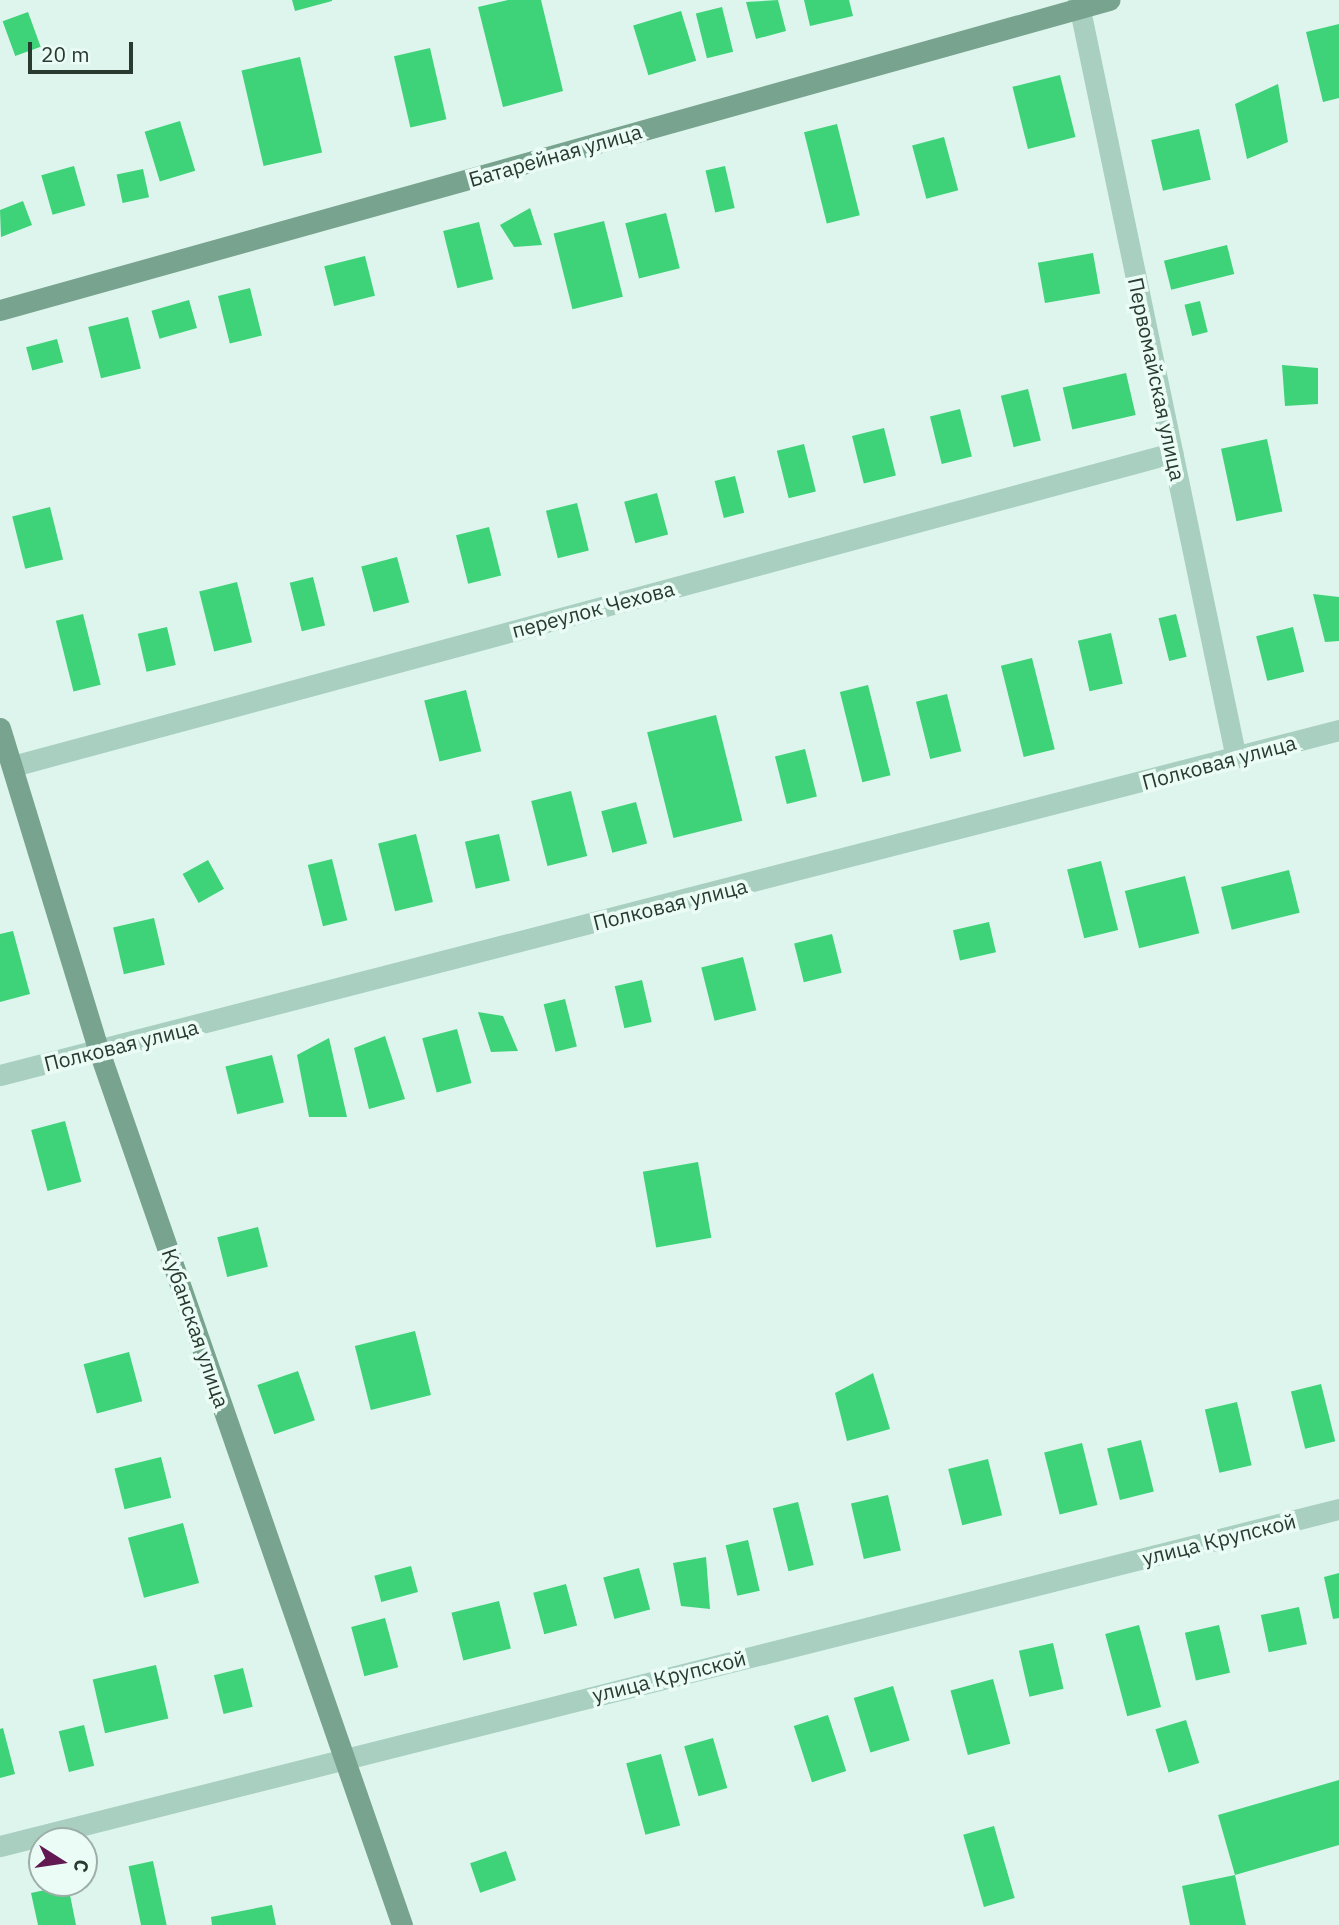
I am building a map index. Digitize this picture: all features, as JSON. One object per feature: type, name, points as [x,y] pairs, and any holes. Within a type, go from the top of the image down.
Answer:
[{"type":"street","name":"Батарейная улица","points":[[0,310],[1079,4],[1109,0]]},
{"type":"street","name":"Первомайская улица","points":[[1079,4],[1236,758]]},
{"type":"street","name":"переулок Чехова","points":[[13,766],[1172,453]]},
{"type":"street","name":"Кубанская улица","points":[[0,728],[99,1051],[402,1925]]},
{"type":"street","name":"Полковая улица","points":[[0,1075],[1339,730]]},
{"type":"street","name":"улица Крупской","points":[[0,1846],[345,1756],[1339,1509]]},
{"type":"building","points":[[292,0],[332,0],[332,1],[295,11]]},
{"type":"building","points":[[508,0],[541,0],[563,91],[503,107],[478,7]]},
{"type":"building","points":[[778,0],[786,31],[756,39],[746,2]]},
{"type":"building","points":[[804,0],[849,0],[853,16],[810,26]]},
{"type":"building","points":[[722,7],[733,52],[707,58],[696,14]]},
{"type":"building","points":[[681,11],[696,61],[648,75],[633,26]]},
{"type":"building","points":[[28,12],[41,47],[15,56],[3,21]]},
{"type":"building","points":[[1339,24],[1339,98],[1323,102],[1306,32]]},
{"type":"building","points":[[430,48],[446,119],[410,127],[394,56]]},
{"type":"building","points":[[300,57],[322,152],[264,166],[242,70]]},
{"type":"building","points":[[1060,75],[1075,137],[1028,149],[1012,87]]},
{"type":"building","points":[[1278,84],[1288,142],[1247,159],[1235,104]]},
{"type":"building","points":[[180,121],[195,171],[160,182],[145,132]]},
{"type":"building","points":[[837,124],[860,215],[827,223],[804,132]]},
{"type":"building","points":[[1199,129],[1211,180],[1163,191],[1151,140]]},
{"type":"building","points":[[944,137],[958,190],[926,199],[912,146]]},
{"type":"building","points":[[74,166],[85,205],[53,215],[41,175]]},
{"type":"building","points":[[725,166],[735,208],[715,212],[706,170]]},
{"type":"building","points":[[143,169],[149,197],[123,203],[117,175]]},
{"type":"building","points":[[23,201],[32,225],[1,237],[0,210]]},
{"type":"building","points":[[530,208],[542,245],[514,247],[500,225]]},
{"type":"building","points":[[666,213],[680,268],[639,278],[625,223]]},
{"type":"building","points":[[604,221],[623,297],[572,309],[554,234]]},
{"type":"building","points":[[479,222],[493,279],[457,288],[443,231]]},
{"type":"building","points":[[1227,245],[1234,274],[1171,290],[1164,261]]},
{"type":"building","points":[[1093,253],[1100,293],[1045,303],[1038,263]]},
{"type":"building","points":[[365,256],[375,296],[334,306],[324,266]]},
{"type":"building","points":[[250,288],[262,336],[230,344],[218,296]]},
{"type":"building","points":[[189,300],[197,328],[160,339],[152,311]]},
{"type":"building","points":[[1200,301],[1208,332],[1192,336],[1184,305]]},
{"type":"building","points":[[128,317],[141,368],[101,378],[88,327]]},
{"type":"building","points":[[57,339],[63,362],[32,370],[26,347]]},
{"type":"building","points":[[1282,365],[1318,368],[1318,404],[1285,406]]},
{"type":"building","points":[[1126,373],[1136,415],[1072,430],[1063,388]]},
{"type":"building","points":[[1028,389],[1041,440],[1014,447],[1001,396]]},
{"type":"building","points":[[960,409],[972,457],[942,464],[930,416]]},
{"type":"building","points":[[884,428],[896,476],[864,484],[852,436]]},
{"type":"building","points":[[1267,439],[1282,511],[1236,521],[1221,449]]},
{"type":"building","points":[[804,444],[816,492],[789,498],[777,451]]},
{"type":"building","points":[[735,476],[744,513],[724,518],[715,481]]},
{"type":"building","points":[[657,493],[668,535],[635,543],[624,502]]},
{"type":"building","points":[[577,503],[589,551],[558,558],[546,511]]},
{"type":"building","points":[[50,507],[63,559],[25,569],[12,516]]},
{"type":"building","points":[[489,527],[501,576],[468,584],[456,535]]},
{"type":"building","points":[[397,557],[409,602],[373,612],[361,567]]},
{"type":"building","points":[[313,577],[325,626],[302,631],[290,583]]},
{"type":"building","points":[[237,582],[252,642],[214,652],[199,591]]},
{"type":"building","points":[[1313,594],[1339,597],[1339,641],[1325,642]]},
{"type":"building","points":[[83,614],[101,685],[73,692],[56,621]]},
{"type":"building","points":[[1176,614],[1187,657],[1169,661],[1159,618]]},
{"type":"building","points":[[167,627],[176,665],[147,672],[138,634]]},
{"type":"building","points":[[1293,627],[1304,672],[1267,681],[1256,636]]},
{"type":"building","points":[[1111,633],[1123,684],[1090,691],[1078,641]]},
{"type":"building","points":[[1032,658],[1055,749],[1024,757],[1001,666]]},
{"type":"building","points":[[868,685],[890,775],[862,782],[840,692]]},
{"type":"building","points":[[466,690],[481,751],[440,762],[424,700]]},
{"type":"building","points":[[947,694],[961,751],[930,759],[916,702]]},
{"type":"building","points":[[716,715],[742,821],[673,838],[647,732]]},
{"type":"building","points":[[805,749],[817,797],[787,804],[775,756]]},
{"type":"building","points":[[571,791],[587,856],[547,866],[531,801]]},
{"type":"building","points":[[636,802],[647,844],[612,853],[601,811]]},
{"type":"building","points":[[416,834],[433,902],[395,911],[378,843]]},
{"type":"building","points":[[499,834],[510,881],[476,889],[465,842]]},
{"type":"building","points":[[332,859],[347,920],[323,926],[308,865]]},
{"type":"building","points":[[208,860],[224,889],[199,903],[183,874]]},
{"type":"building","points":[[1101,861],[1118,930],[1084,938],[1067,869]]},
{"type":"building","points":[[1289,870],[1300,913],[1232,930],[1221,887]]},
{"type":"building","points":[[1185,876],[1199,933],[1139,948],[1125,891]]},
{"type":"building","points":[[154,918],[165,965],[124,974],[113,927]]},
{"type":"building","points":[[989,922],[996,952],[960,961],[953,930]]},
{"type":"building","points":[[13,931],[30,994],[0,1002],[0,934]]},
{"type":"building","points":[[832,934],[842,973],[804,982],[794,943]]},
{"type":"building","points":[[743,957],[756,1010],[715,1021],[701,967]]},
{"type":"building","points":[[642,980],[652,1022],[624,1028],[615,986]]},
{"type":"building","points":[[565,999],[577,1047],[556,1052],[544,1004]]},
{"type":"building","points":[[478,1012],[503,1016],[518,1051],[491,1052]]},
{"type":"building","points":[[457,1029],[471,1083],[437,1092],[422,1038]]},
{"type":"building","points":[[385,1036],[405,1099],[369,1109],[354,1048]]},
{"type":"building","points":[[329,1038],[347,1117],[309,1117],[297,1055]]},
{"type":"building","points":[[272,1055],[284,1103],[237,1114],[225,1067]]},
{"type":"building","points":[[65,1121],[81,1182],[47,1191],[31,1130]]},
{"type":"building","points":[[698,1162],[711,1238],[656,1248],[643,1172]]},
{"type":"building","points":[[258,1227],[268,1267],[227,1277],[217,1237]]},
{"type":"building","points":[[415,1331],[431,1395],[371,1410],[355,1346]]},
{"type":"building","points":[[129,1352],[142,1401],[97,1413],[84,1364]]},
{"type":"building","points":[[298,1371],[315,1420],[274,1434],[257,1385]]},
{"type":"building","points":[[873,1373],[890,1429],[847,1441],[835,1393]]},
{"type":"building","points":[[1321,1384],[1335,1441],[1305,1449],[1291,1391]]},
{"type":"building","points":[[1237,1402],[1252,1465],[1219,1473],[1205,1409]]},
{"type":"building","points":[[1141,1440],[1154,1491],[1120,1500],[1107,1448]]},
{"type":"building","points":[[1082,1443],[1097,1505],[1060,1515],[1044,1452]]},
{"type":"building","points":[[161,1457],[171,1498],[125,1509],[114,1469]]},
{"type":"building","points":[[988,1459],[1002,1515],[962,1525],[948,1469]]},
{"type":"building","points":[[888,1495],[901,1551],[864,1559],[851,1504]]},
{"type":"building","points":[[798,1502],[814,1565],[788,1571],[773,1508]]},
{"type":"building","points":[[183,1523],[199,1583],[144,1598],[128,1538]]},
{"type":"building","points":[[748,1540],[760,1591],[737,1596],[726,1545]]},
{"type":"building","points":[[706,1557],[710,1609],[681,1606],[673,1563]]},
{"type":"building","points":[[411,1566],[418,1592],[381,1602],[374,1576]]},
{"type":"building","points":[[639,1568],[650,1610],[614,1619],[603,1578]]},
{"type":"building","points":[[1339,1573],[1339,1618],[1333,1619],[1324,1577]]},
{"type":"building","points":[[566,1584],[577,1626],[544,1634],[533,1593]]},
{"type":"building","points":[[499,1601],[511,1649],[463,1660],[451,1613]]},
{"type":"building","points":[[1299,1607],[1307,1644],[1269,1652],[1261,1615]]},
{"type":"building","points":[[385,1618],[398,1667],[364,1676],[351,1627]]},
{"type":"building","points":[[1139,1625],[1161,1707],[1127,1716],[1105,1634]]},
{"type":"building","points":[[1219,1625],[1230,1673],[1196,1681],[1185,1633]]},
{"type":"building","points":[[1053,1643],[1064,1689],[1029,1697],[1019,1651]]},
{"type":"building","points":[[156,1665],[168,1719],[105,1733],[93,1680]]},
{"type":"building","points":[[243,1668],[253,1707],[224,1714],[214,1675]]},
{"type":"building","points":[[993,1679],[1010,1744],[968,1755],[950,1690]]},
{"type":"building","points":[[893,1686],[910,1741],[870,1752],[854,1698]]},
{"type":"building","points":[[828,1715],[846,1771],[812,1782],[794,1726]]},
{"type":"building","points":[[1186,1720],[1199,1763],[1169,1772],[1155,1729]]},
{"type":"building","points":[[84,1725],[94,1766],[69,1772],[59,1731]]},
{"type":"building","points":[[3,1728],[15,1774],[0,1778],[0,1729]]},
{"type":"building","points":[[713,1738],[727,1788],[698,1796],[684,1746]]},
{"type":"building","points":[[661,1754],[680,1825],[645,1835],[626,1763]]},
{"type":"building","points":[[1339,1780],[1339,1845],[1235,1875],[1218,1815]]},
{"type":"building","points":[[994,1826],[1015,1898],[984,1907],[963,1835]]},
{"type":"building","points":[[506,1851],[516,1880],[480,1893],[470,1863]]},
{"type":"building","points":[[153,1861],[167,1925],[141,1925],[129,1866]]},
{"type":"building","points":[[1235,1875],[1246,1925],[1190,1925],[1182,1886]]},
{"type":"building","points":[[32,1897],[70,1897],[76,1925],[38,1925]]},
{"type":"building","points":[[272,1905],[276,1925],[212,1925],[211,1917]]}]
